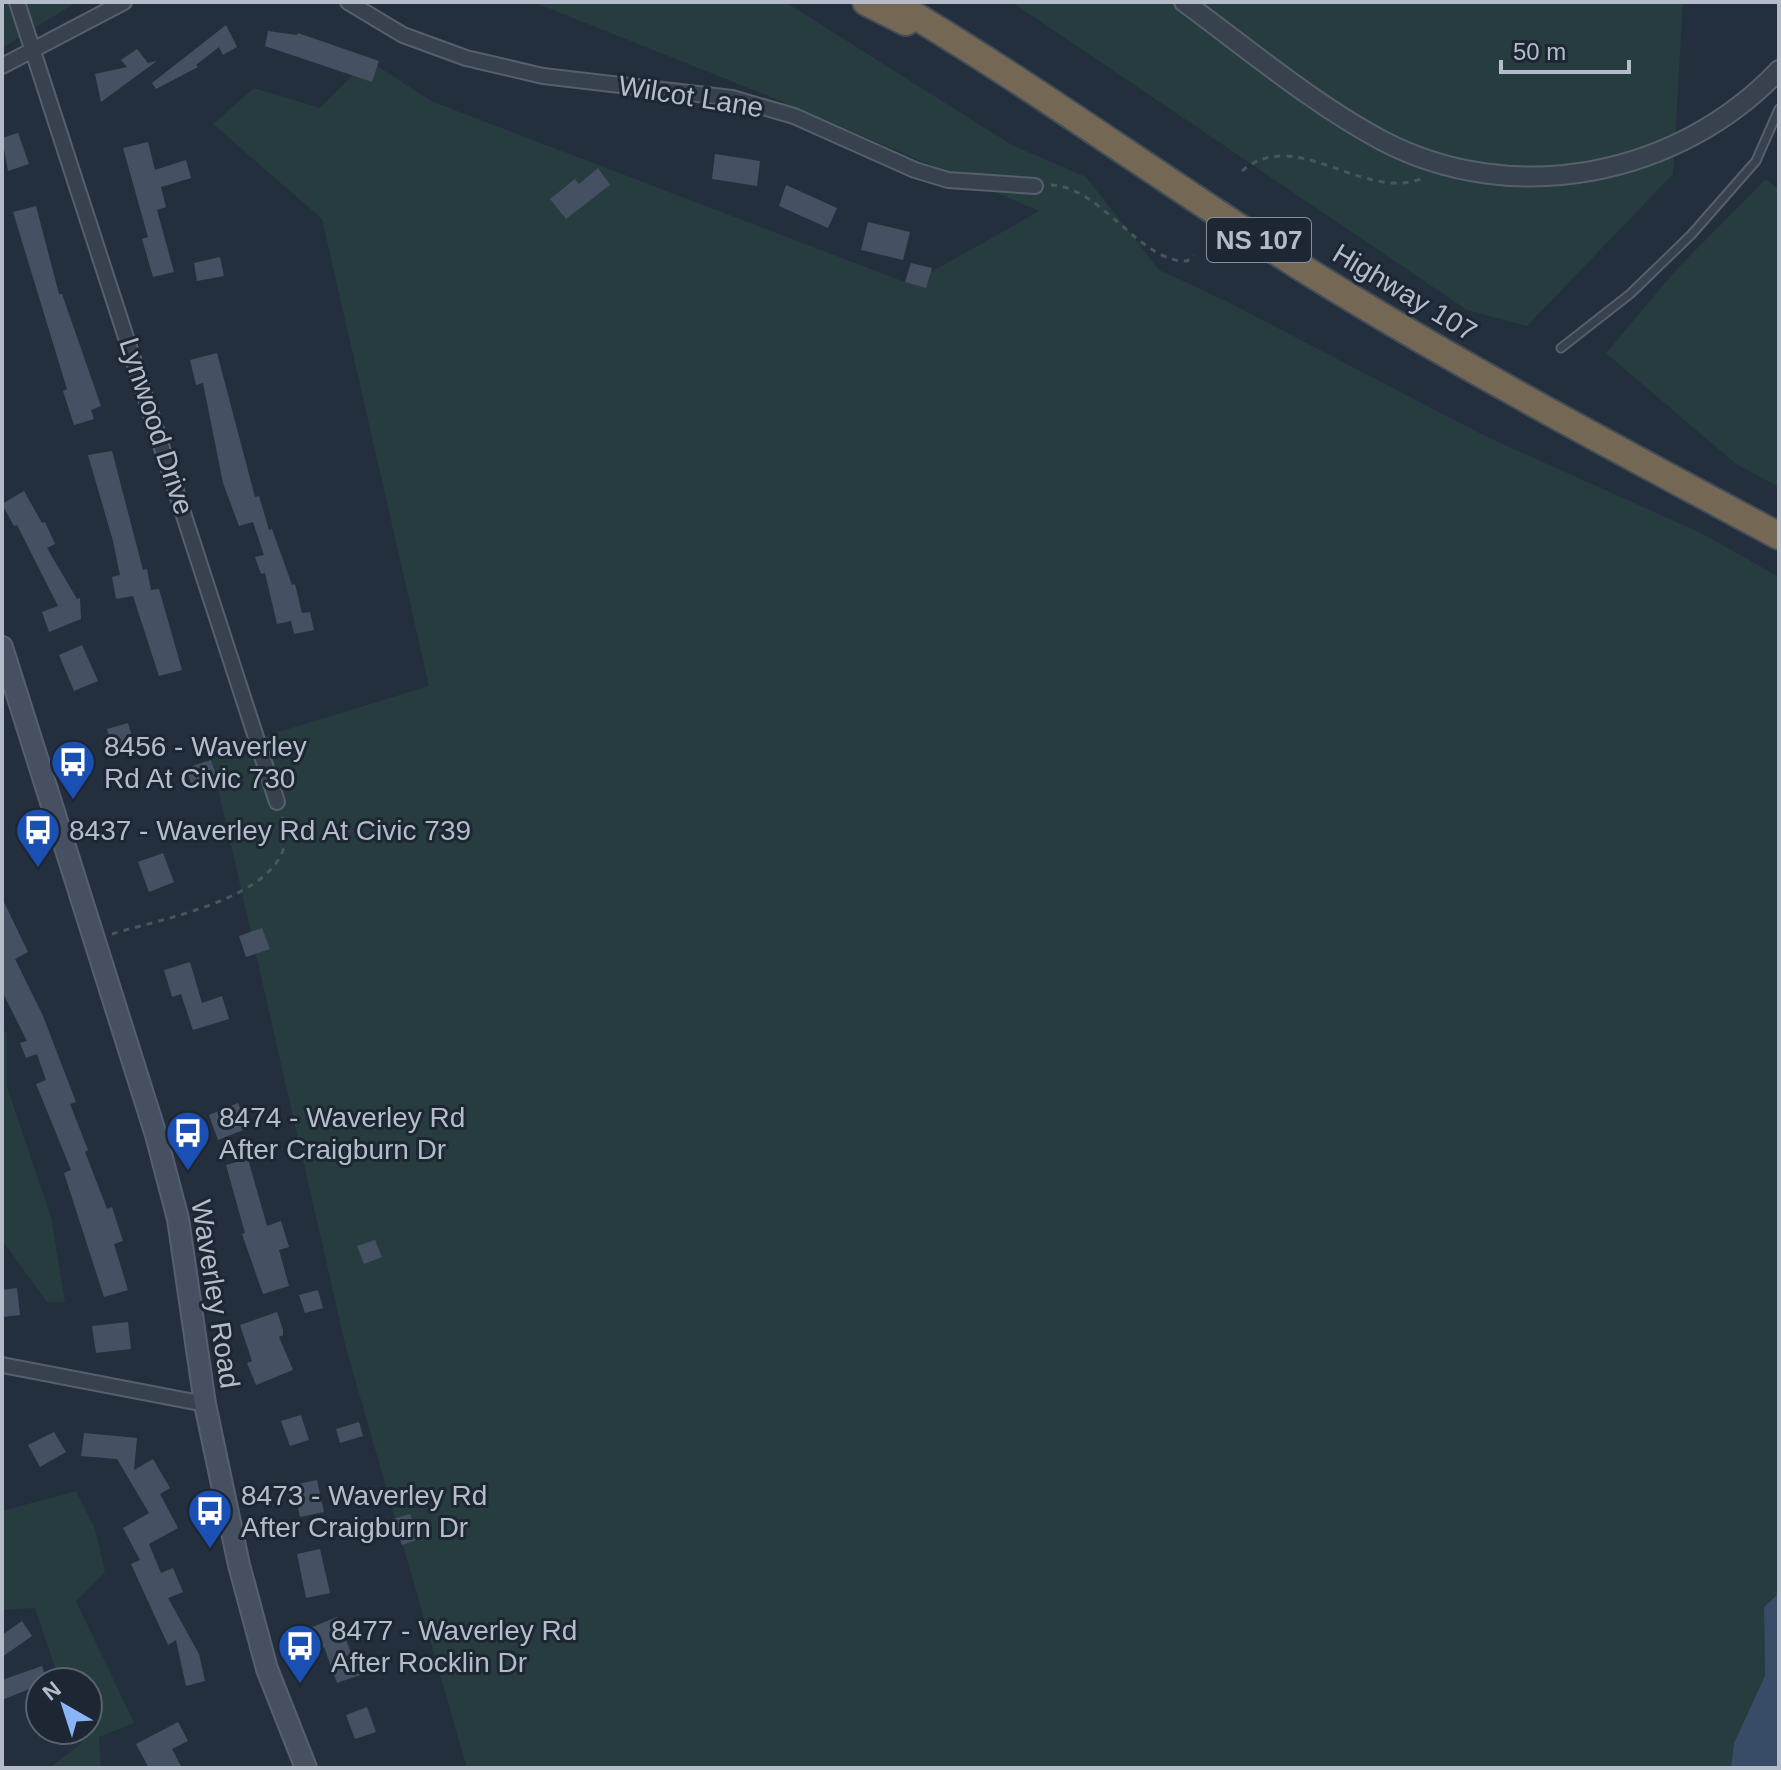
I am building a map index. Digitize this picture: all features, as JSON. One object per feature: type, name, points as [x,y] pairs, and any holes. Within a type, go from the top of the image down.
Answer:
[{"type":"highway","points":[[866,2],[1013,75]]},
{"type":"highway","name":"Highway 107","points":[[892,2],[1013,75],[1303,268],[1512,393],[1779,536]]},
{"type":"highway","points":[[917,2],[1013,75]]},
{"type":"main road","name":"Waverley Road","points":[[2,647],[156,1135],[178,1219],[205,1404],[239,1565],[267,1669],[306,1768]]},
{"type":"street","name":"Lynwood Drive","points":[[17,2],[36,51],[189,525],[231,668],[277,802]]},
{"type":"street","points":[[2,66],[36,51],[124,2]]},
{"type":"street","name":"Wilcot Lane","points":[[348,2],[403,35],[466,58],[543,76],[732,98],[794,116],[915,170],[948,180],[1035,186]]},
{"type":"street","points":[[1184,2],[1352,123],[1385,142],[1434,161],[1501,175],[1562,176],[1631,163],[1702,131],[1760,90],[1779,70]]},
{"type":"street","points":[[2,1365],[205,1404]]},
{"type":"lane","points":[[1561,348],[1630,294],[1691,235],[1756,161],[1779,109]]},
{"type":"path","points":[[1242,171],[1253,161],[1282,155],[1357,176],[1400,184],[1427,178]]},
{"type":"path","points":[[1035,186],[1064,186],[1176,262],[1187,261],[1194,255]]},
{"type":"path","points":[[93,941],[251,889],[285,851],[287,829],[277,802]]},
{"type":"green space","points":[[2,2],[77,2],[2,48]]},
{"type":"green space","points":[[533,2],[785,2],[1012,145],[1086,177],[1159,270],[1228,302],[1487,437],[1701,533],[1779,577],[1779,1593],[1764,1607],[1765,1676],[1734,1743],[1731,1768],[467,1768],[346,1348],[210,753],[429,686],[322,219],[213,124],[254,88],[320,108],[368,60],[431,101],[910,284],[1039,211],[771,97]]},
{"type":"green space","points":[[1012,2],[1683,2],[1673,174],[1527,326],[1467,310]]},
{"type":"green space","points":[[1766,179],[1779,190],[1779,487],[1736,464],[1606,353],[1676,270]]},
{"type":"green space","points":[[2,1027],[7,1034],[7,1087],[51,1217],[65,1302],[47,1302],[2,1240]]},
{"type":"green space","points":[[76,1491],[95,1529],[105,1572],[76,1601],[134,1723],[104,1735],[104,1666],[55,1666],[35,1608],[2,1610],[2,1511]]},
{"type":"green space","points":[[78,1746],[100,1746],[101,1768],[49,1768]]},
{"type":"water","points":[[1779,1593],[1779,1768],[1731,1768],[1734,1743],[1765,1676],[1764,1607]]},
{"type":"building","points":[[226,25],[237,47],[223,55],[219,47],[196,65],[198,67],[156,89],[152,83]]},
{"type":"building","points":[[268,31],[298,33],[379,61],[372,82],[265,46]]},
{"type":"building","points":[[137,49],[148,63],[157,61],[101,102],[95,74],[127,67],[121,60]]},
{"type":"building","points":[[18,133],[29,164],[8,171],[2,138]]},
{"type":"building","points":[[148,142],[155,170],[186,160],[191,178],[161,187],[166,207],[157,210],[174,272],[153,277],[142,239],[148,237],[123,148]]},
{"type":"building","points":[[715,154],[760,161],[757,186],[712,179]]},
{"type":"building","points":[[598,168],[610,185],[566,219],[550,199],[575,179],[579,184]]},
{"type":"building","points":[[786,185],[837,208],[828,228],[779,206]]},
{"type":"building","points":[[36,206],[59,294],[62,294],[101,406],[91,410],[94,419],[74,425],[63,391],[67,389],[13,212]]},
{"type":"building","points":[[868,222],[910,232],[903,260],[861,250]]},
{"type":"building","points":[[220,257],[224,276],[197,281],[194,263]]},
{"type":"building","points":[[911,263],[932,268],[926,288],[905,282]]},
{"type":"building","points":[[217,353],[255,497],[259,496],[269,530],[272,529],[292,585],[295,584],[302,613],[310,612],[314,630],[294,634],[291,621],[277,624],[265,573],[261,574],[255,557],[264,555],[253,522],[239,526],[223,483],[203,383],[196,385],[190,360]]},
{"type":"building","points":[[112,451],[143,570],[147,569],[151,590],[159,589],[182,670],[159,676],[133,596],[116,599],[112,577],[120,575],[88,455]]},
{"type":"building","points":[[24,491],[42,523],[45,522],[55,544],[47,548],[77,599],[80,598],[81,619],[49,632],[42,612],[58,606],[17,525],[14,526],[2,504]]},
{"type":"building","points":[[82,645],[98,681],[74,691],[59,655]]},
{"type":"building","points":[[128,723],[136,750],[114,756],[107,729]]},
{"type":"building","points":[[211,760],[218,782],[193,790],[186,768]]},
{"type":"building","points":[[163,853],[174,882],[149,892],[138,862]]},
{"type":"building","points":[[2,898],[28,952],[15,959],[43,1016],[76,1102],[70,1104],[88,1150],[85,1152],[107,1209],[112,1207],[123,1241],[114,1244],[128,1290],[104,1297],[64,1173],[71,1170],[36,1084],[46,1080],[37,1054],[26,1058],[20,1043],[27,1041],[2,991]]},
{"type":"building","points":[[262,928],[270,949],[246,957],[239,936]]},
{"type":"building","points":[[190,962],[202,1003],[222,996],[229,1019],[193,1030],[181,994],[172,997],[164,970]]},
{"type":"building","points":[[238,1103],[248,1128],[218,1140],[209,1115]]},
{"type":"building","points":[[248,1159],[267,1226],[281,1221],[289,1247],[279,1250],[289,1286],[263,1294],[242,1234],[245,1233],[226,1165]]},
{"type":"building","points":[[375,1240],[382,1257],[364,1264],[357,1246]]},
{"type":"building","points":[[17,1288],[20,1315],[2,1317],[2,1290]]},
{"type":"building","points":[[318,1290],[323,1308],[305,1313],[299,1295]]},
{"type":"building","points":[[277,1312],[283,1330],[283,1335],[279,1337],[293,1370],[256,1385],[247,1363],[252,1361],[240,1325]]},
{"type":"building","points":[[128,1322],[131,1349],[96,1353],[92,1326]]},
{"type":"building","points":[[301,1415],[309,1440],[290,1446],[281,1421]]},
{"type":"building","points":[[359,1422],[363,1436],[340,1443],[336,1429]]},
{"type":"building","points":[[54,1432],[66,1452],[40,1467],[28,1445]]},
{"type":"building","points":[[84,1433],[137,1438],[134,1470],[153,1459],[170,1488],[160,1494],[178,1528],[149,1544],[161,1573],[173,1568],[183,1592],[168,1598],[199,1654],[205,1681],[186,1686],[176,1640],[168,1645],[131,1564],[140,1560],[123,1528],[149,1513],[117,1459],[81,1456]]},
{"type":"building","points":[[317,1480],[324,1512],[300,1517],[293,1485]]},
{"type":"building","points":[[410,1514],[419,1539],[402,1545],[393,1519]]},
{"type":"building","points":[[320,1549],[330,1593],[306,1598],[297,1554]]},
{"type":"building","points":[[337,1617],[352,1655],[358,1652],[366,1673],[337,1683],[324,1647],[313,1652],[305,1630]]},
{"type":"building","points":[[22,1621],[32,1636],[2,1657],[2,1635]]},
{"type":"building","points":[[24,1672],[24,1691],[2,1700],[2,1680]]},
{"type":"building","points":[[367,1707],[376,1732],[355,1739],[346,1715]]},
{"type":"building","points":[[178,1722],[188,1741],[172,1749],[182,1768],[149,1768],[136,1744]]},
{"type":"place","name":"8456 - Waverley Rd At Civic 730","points":[[73,801]]},
{"type":"place","name":"8437 - Waverley Rd At Civic 739","points":[[38,869]]},
{"type":"place","name":"8474 - Waverley Rd After Craigburn Dr","points":[[188,1172]]},
{"type":"place","name":"8473 - Waverley Rd After Craigburn Dr","points":[[210,1550]]},
{"type":"place","name":"8477 - Waverley Rd After Rocklin Dr","points":[[300,1685]]}]
